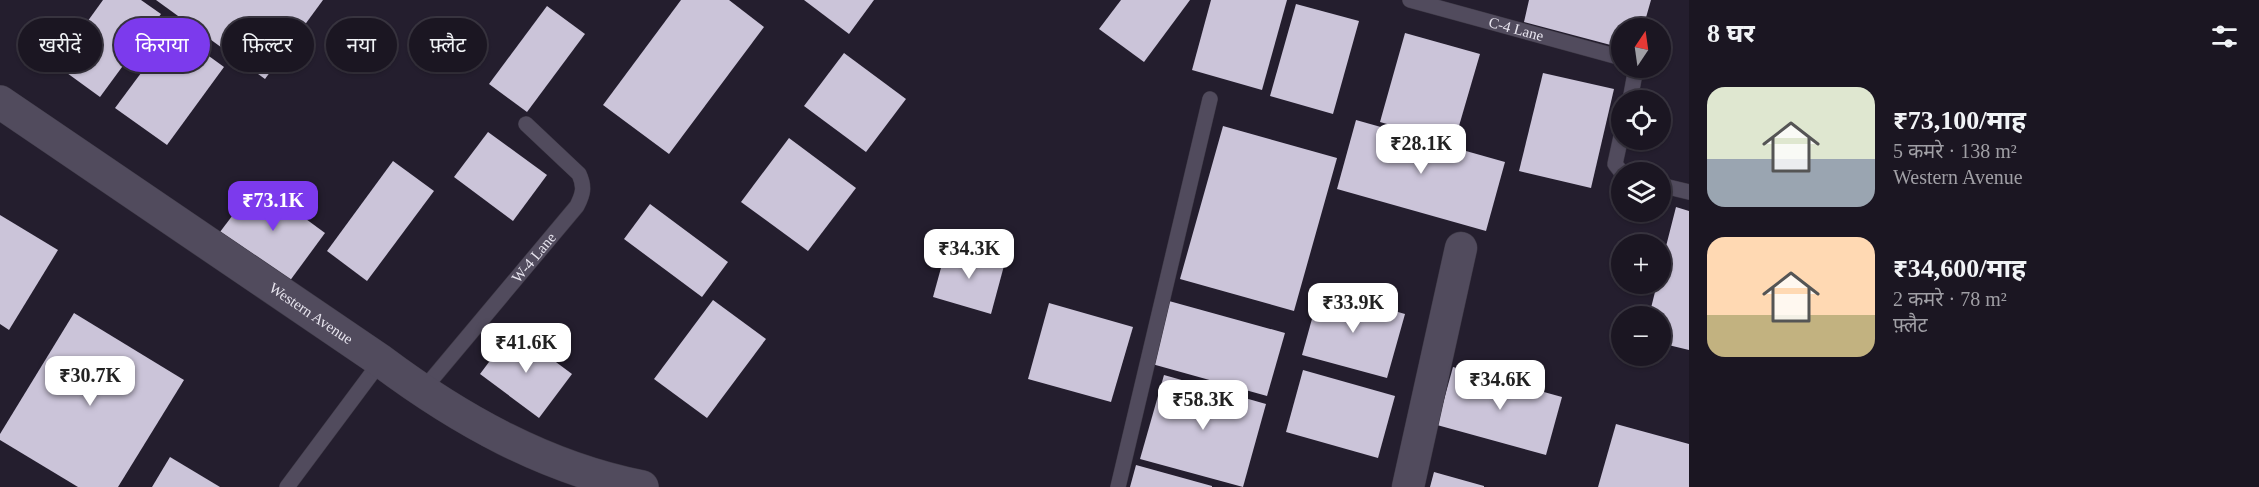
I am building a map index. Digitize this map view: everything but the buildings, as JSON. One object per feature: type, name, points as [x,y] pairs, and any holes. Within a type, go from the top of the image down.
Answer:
[{"type":"street","name":"Western Avenue","points":[[0,102],[381,361],[422,392],[509,442],[550,460],[589,475],[642,487]]},
{"type":"street","points":[[1408,487],[1461,248]]},
{"type":"lane","name":"C-4 Lane","points":[[1410,0],[1611,55]]},
{"type":"lane","points":[[1118,487],[1210,99]]},
{"type":"lane","name":"W-4 Lane","points":[[422,392],[577,206],[582,195],[584,184],[579,174],[526,124]]},
{"type":"lane","points":[[1671,188],[1689,192]]},
{"type":"lane","points":[[287,487],[381,361]]}]
